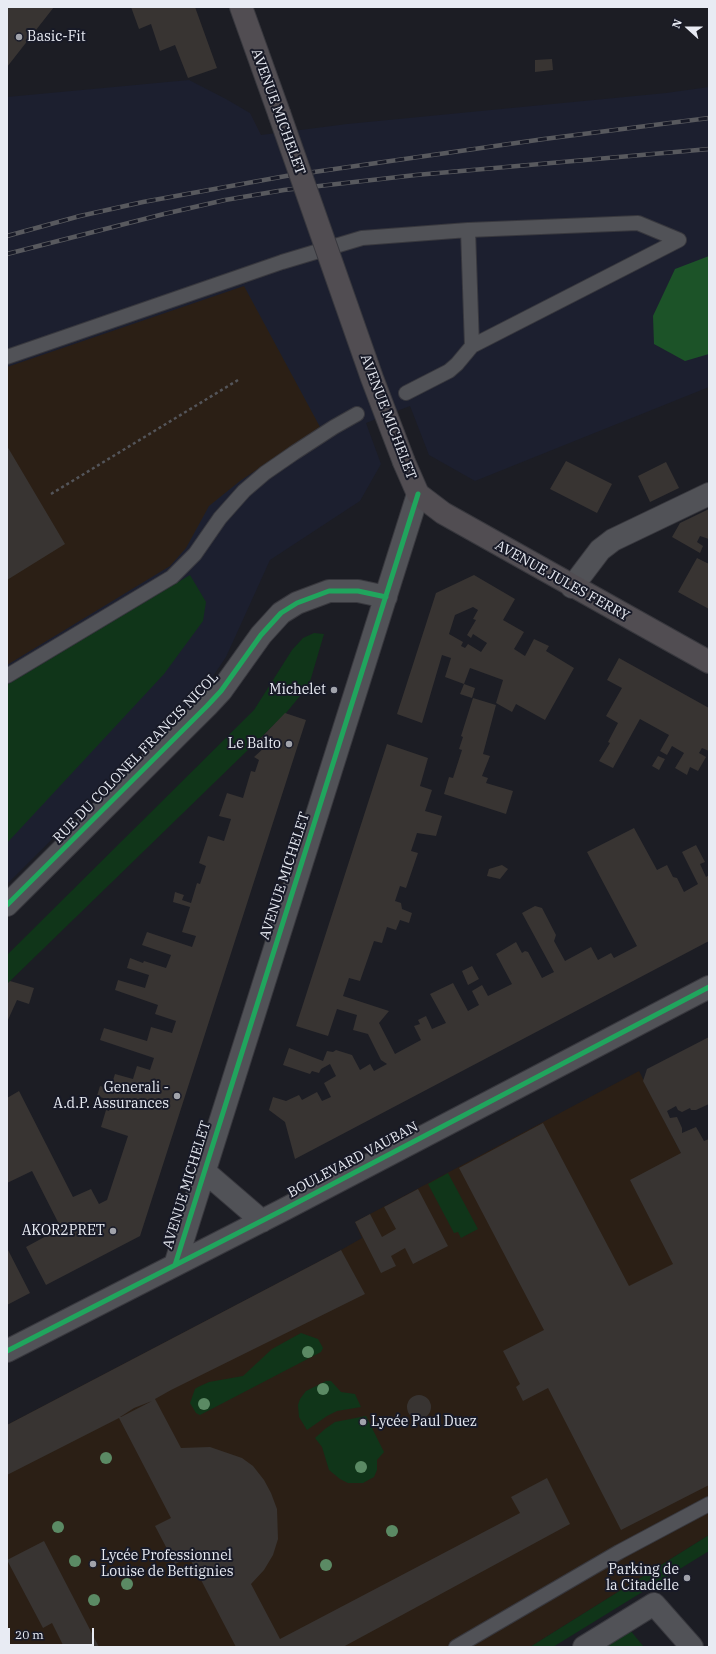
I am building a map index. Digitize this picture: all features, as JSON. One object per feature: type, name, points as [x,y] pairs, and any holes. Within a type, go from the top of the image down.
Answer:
[{"type":"main road","name":"AVENUE MICHELET","points":[[241,7],[372,378],[404,462],[418,494]]},
{"type":"main road","name":"AVENUE JULES FERRY","points":[[418,494],[442,514],[709,662]]},
{"type":"street","name":"AVENUE MICHELET","points":[[175,1265],[418,494]]},
{"type":"street","points":[[572,586],[600,550],[613,540],[709,494]]},
{"type":"street","name":"RUE DU COLONEL FRANCIS NICOL","points":[[7,905],[212,701],[232,677],[261,635],[281,613],[297,603],[329,591],[358,591],[386,597]]},
{"type":"street","name":"BOULEVARD VAUBAN","points":[[7,1351],[262,1221],[709,987]]},
{"type":"street","points":[[204,1171],[262,1221]]},
{"type":"street","points":[[584,1647],[654,1604],[692,1647]]},
{"type":"lane","points":[[7,357],[282,262],[362,238],[468,230],[638,223],[679,240],[472,346],[457,364],[448,371],[406,393]]},
{"type":"lane","points":[[468,230],[472,346]]},
{"type":"lane","points":[[7,676],[172,577],[195,554],[220,518],[244,491],[265,473],[288,457],[334,426],[357,414]]},
{"type":"lane","points":[[456,1647],[619,1552],[709,1504]]},
{"type":"path","points":[[51,494],[238,380]]},
{"type":"shaded area","points":[[189,80],[250,113],[261,135],[347,124],[666,93],[709,87],[709,387],[475,481],[429,455],[410,406],[366,423],[381,464],[360,501],[270,560],[226,657],[207,685],[7,884],[7,97]]},
{"type":"shaded area","points":[[244,286],[320,427],[240,481],[209,506],[186,548],[170,566],[7,665],[7,367]]},
{"type":"shaded area","points":[[639,1071],[681,1153],[709,1139],[709,1535],[530,1647],[7,1647],[7,1425],[341,1250],[362,1238],[355,1222]]},
{"type":"green space","points":[[709,256],[709,354],[685,361],[654,344],[653,316],[675,269]]},
{"type":"green space","points":[[190,575],[206,602],[203,621],[164,674],[7,843],[7,685]]},
{"type":"green space","points":[[314,633],[324,634],[309,685],[286,713],[7,984],[7,955],[254,710],[292,650],[303,638]]},
{"type":"green space","points":[[448,1173],[478,1229],[461,1238],[458,1232],[454,1233],[428,1184]]},
{"type":"green space","points":[[301,1333],[318,1339],[323,1348],[321,1352],[200,1415],[196,1413],[190,1403],[195,1389],[209,1382],[243,1376],[272,1349]]},
{"type":"green space","points":[[326,1381],[331,1381],[341,1392],[355,1394],[361,1407],[337,1411],[307,1430],[299,1417],[298,1405],[300,1399],[306,1391]]},
{"type":"green space","points":[[366,1416],[384,1452],[377,1460],[377,1470],[374,1477],[363,1483],[348,1483],[340,1479],[329,1470],[322,1447],[315,1438],[335,1422]]},
{"type":"green space","points":[[709,1535],[709,1551],[553,1647],[530,1647]]},
{"type":"green space","points":[[630,1630],[644,1647],[607,1647]]},
{"type":"building","name":"Basic-Fit","points":[[7,7],[54,7],[7,67]]},
{"type":"building","points":[[131,7],[195,7],[217,68],[188,78],[175,45],[160,51],[151,24],[139,29]]},
{"type":"building","points":[[552,59],[553,70],[535,72],[535,60]]},
{"type":"building","points":[[7,446],[65,544],[7,580]]},
{"type":"building","points":[[566,461],[612,484],[597,513],[550,489]]},
{"type":"building","points":[[666,462],[679,488],[650,502],[638,476]]},
{"type":"building","points":[[709,509],[709,539],[700,536],[697,542],[703,546],[700,553],[672,537],[680,523]]},
{"type":"building","points":[[697,558],[709,564],[709,609],[678,592]]},
{"type":"building","points":[[474,575],[515,599],[503,620],[524,632],[514,649],[525,656],[534,639],[549,646],[546,651],[574,668],[545,720],[516,704],[512,712],[496,703],[503,680],[470,668],[464,684],[445,677],[451,658],[442,655],[422,723],[397,714],[436,593]],"holes":[[[473,607],[478,610],[473,619],[476,620],[467,635],[471,638],[473,634],[487,643],[481,652],[468,644],[465,648],[461,646],[463,642],[449,634],[455,615]]]},
{"type":"building","points":[[619,658],[709,708],[709,751],[702,748],[699,753],[706,757],[698,771],[690,767],[687,775],[675,768],[684,753],[672,746],[667,755],[660,751],[669,735],[640,719],[613,768],[599,761],[610,743],[608,742],[618,723],[606,716],[622,688],[607,680]]},
{"type":"building","points":[[464,684],[475,688],[472,698],[460,694]]},
{"type":"building","points":[[473,698],[496,705],[483,754],[490,756],[482,776],[488,778],[486,783],[513,791],[506,814],[444,794],[449,777],[453,778],[462,750],[459,749],[463,737],[461,736]]},
{"type":"building","points":[[285,713],[306,720],[140,1236],[46,1285],[26,1247],[61,1228],[32,1171],[7,1183],[7,1098],[19,1091],[73,1197],[91,1189],[99,1204],[107,1200],[128,1136],[101,1127],[106,1110],[109,1111],[112,1101],[97,1096],[100,1086],[110,1089],[115,1074],[133,1079],[137,1066],[150,1070],[154,1058],[100,1040],[104,1028],[147,1041],[151,1027],[172,1033],[176,1021],[155,1014],[158,1005],[115,990],[118,980],[145,988],[149,975],[127,968],[130,958],[143,963],[144,961],[166,968],[171,955],[142,945],[147,932],[192,947],[196,936],[182,932],[190,907],[173,902],[175,892],[184,895],[182,900],[191,903],[197,883],[200,884],[206,866],[199,863],[208,836],[224,841],[231,819],[219,816],[227,793],[243,798],[251,771],[255,772],[259,760],[254,757],[265,747],[259,740]]},
{"type":"building","points":[[387,744],[428,758],[420,786],[432,790],[425,811],[442,816],[436,836],[417,833],[411,851],[418,853],[406,888],[400,886],[395,901],[401,903],[402,909],[412,913],[409,923],[400,920],[396,930],[387,927],[382,943],[374,941],[360,981],[349,978],[343,996],[389,1011],[379,1023],[395,1054],[421,1040],[414,1026],[420,1024],[418,1020],[426,1016],[432,1029],[446,1023],[430,994],[453,983],[468,1011],[479,1005],[472,991],[482,985],[488,996],[512,984],[496,954],[516,942],[522,953],[525,951],[528,952],[542,978],[554,972],[522,913],[535,906],[542,908],[556,935],[554,941],[565,961],[591,947],[598,960],[611,953],[614,958],[637,946],[587,852],[634,828],[657,870],[667,865],[673,877],[677,878],[684,892],[698,884],[682,852],[696,845],[705,862],[700,864],[706,877],[709,875],[709,941],[295,1159],[285,1122],[269,1110],[273,1097],[286,1101],[299,1095],[302,1100],[317,1092],[322,1101],[331,1097],[324,1083],[336,1076],[330,1064],[321,1069],[319,1073],[312,1071],[310,1074],[283,1065],[289,1048],[323,1061],[327,1051],[333,1052],[336,1050],[352,1055],[360,1070],[370,1064],[374,1071],[387,1064],[381,1060],[368,1034],[353,1030],[357,1015],[337,1009],[328,1036],[296,1026]]},
{"type":"building","points":[[658,756],[665,759],[659,770],[652,766]]},
{"type":"building","points":[[502,865],[508,869],[500,879],[487,876],[489,869]]},
{"type":"building","points":[[472,966],[479,979],[468,985],[462,971]]},
{"type":"building","points":[[10,981],[34,988],[29,1004],[17,1000],[7,1022],[7,984]]},
{"type":"building","points":[[709,1037],[709,1104],[696,1110],[691,1110],[690,1108],[682,1112],[678,1110],[676,1106],[667,1111],[670,1118],[677,1117],[682,1128],[682,1133],[696,1127],[704,1141],[709,1139],[709,1485],[621,1530],[548,1388],[523,1401],[516,1387],[520,1384],[503,1351],[544,1330],[459,1168],[543,1123],[629,1286],[673,1264],[630,1180],[681,1153],[643,1081],[647,1069]]},
{"type":"building","points":[[418,1189],[448,1246],[413,1264],[405,1248],[391,1256],[396,1266],[381,1273],[355,1222],[370,1214],[382,1237],[396,1229],[384,1207]]},
{"type":"building","points":[[7,1248],[30,1293],[7,1305]]},
{"type":"building","points":[[341,1250],[365,1294],[155,1399],[181,1448],[210,1447],[242,1458],[253,1466],[264,1480],[271,1493],[277,1509],[278,1539],[273,1555],[264,1570],[251,1584],[280,1639],[520,1513],[511,1497],[547,1478],[570,1524],[343,1647],[236,1647],[189,1557],[175,1564],[155,1526],[171,1518],[119,1418],[7,1475],[7,1425]],"holes":[[[152,1401],[121,1417],[134,1408]]]},
{"type":"building","points":[[419,1395],[424,1396],[430,1402],[430,1412],[424,1418],[419,1419],[414,1418],[408,1412],[407,1407],[408,1402],[414,1396]]},
{"type":"building","points":[[44,1541],[99,1647],[64,1647],[52,1623],[43,1628],[7,1560]]},
{"type":"railway","points":[[7,236],[80,216],[143,202],[286,176],[544,139],[709,118]]},
{"type":"railway","points":[[7,254],[164,214],[225,200],[284,190],[416,175],[709,149]]},
{"type":"cycle path","points":[[175,1265],[418,494]]},
{"type":"cycle path","points":[[7,905],[207,706],[221,691],[261,635],[281,613],[297,603],[329,591],[358,591],[386,597]]},
{"type":"cycle path","points":[[7,1351],[283,1210],[709,987]]},
{"type":"place","name":"Basic-Fit","points":[[19,37]]},
{"type":"place","name":"Michelet","points":[[334,690]]},
{"type":"place","name":"Le Balto","points":[[289,744]]},
{"type":"place","name":"Generali - A.d.P. Assurances","points":[[177,1096]]},
{"type":"place","name":"AKOR2PRET","points":[[113,1231]]},
{"type":"place","name":"Lycée Paul Duez","points":[[363,1422]]},
{"type":"place","name":"Lycée Professionnel Louise de Bettignies","points":[[93,1564]]},
{"type":"place","name":"Parking de la Citadelle","points":[[687,1578]]}]
